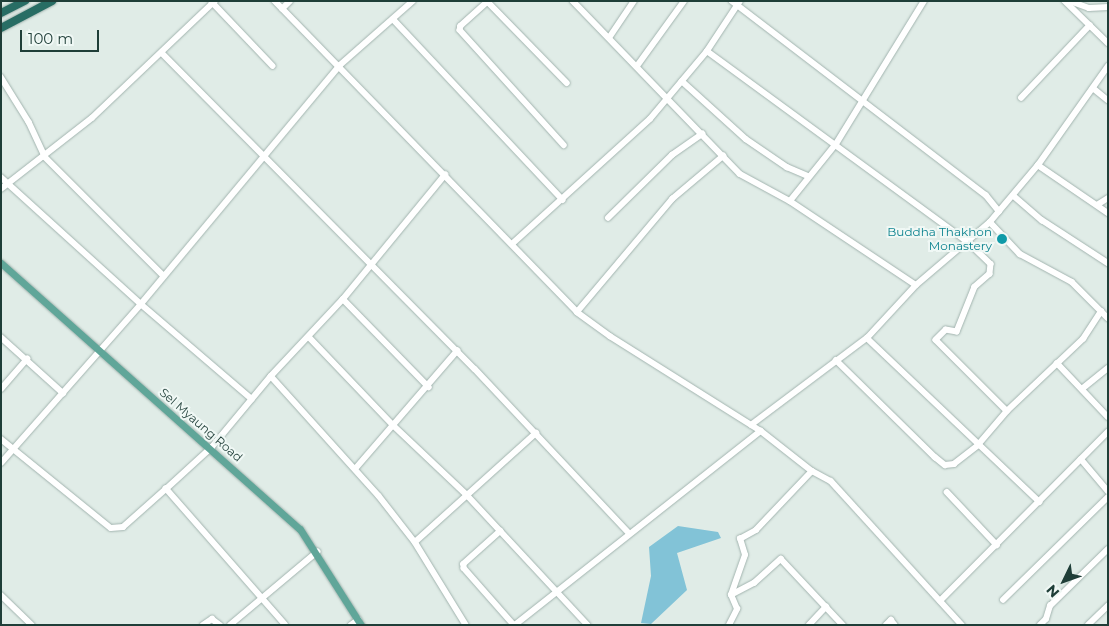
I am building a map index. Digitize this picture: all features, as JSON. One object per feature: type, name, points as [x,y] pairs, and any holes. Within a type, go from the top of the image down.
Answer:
[{"type":"highway","points":[[1,28],[52,1]]},
{"type":"highway","points":[[1,14],[23,2]]},
{"type":"main road","name":"Sel Myaung Road","points":[[1,264],[212,447],[300,529],[317,552],[359,622]]},
{"type":"street","points":[[275,1],[578,312],[761,431],[812,471],[830,481],[960,624]]},
{"type":"street","points":[[282,9],[290,1]]},
{"type":"street","points":[[1,463],[141,304],[339,66],[413,1]]},
{"type":"street","points":[[609,38],[634,1]]},
{"type":"street","points":[[637,66],[684,1]]},
{"type":"street","points":[[790,202],[808,176],[836,144],[924,1]]},
{"type":"street","points":[[1065,1],[1108,43]]},
{"type":"street","points":[[1070,1],[1089,8],[1108,7]]},
{"type":"street","points":[[23,2],[30,12]]},
{"type":"street","points":[[1,189],[45,157],[163,54],[213,2],[273,66]]},
{"type":"street","points":[[564,145],[460,30],[488,2],[566,83]]},
{"type":"street","points":[[577,3],[740,174],[790,202],[916,285]]},
{"type":"street","points":[[512,244],[643,126],[707,51],[737,3],[986,196],[1000,211]]},
{"type":"street","points":[[393,19],[562,200]]},
{"type":"street","points":[[1021,98],[1090,25]]},
{"type":"street","points":[[707,51],[967,241],[991,264],[990,274],[975,287],[957,332],[946,330],[936,340],[1008,410]]},
{"type":"street","points":[[163,54],[457,351],[629,533]]},
{"type":"street","points":[[751,425],[868,338],[916,285],[990,222],[1014,196],[1038,165],[1108,66]]},
{"type":"street","points":[[1,77],[30,122],[45,157],[164,276]]},
{"type":"street","points":[[682,81],[746,139],[787,167],[808,176]]},
{"type":"street","points":[[1093,88],[1108,100]]},
{"type":"street","points":[[608,218],[672,155],[702,134]]},
{"type":"street","points":[[578,312],[672,199],[723,156]]},
{"type":"street","points":[[1038,165],[1108,213]]},
{"type":"street","points":[[1,439],[13,450],[49,475],[111,528],[123,527],[212,447],[271,376],[343,299],[445,175]]},
{"type":"street","points":[[1,177],[141,304],[252,399]]},
{"type":"street","points":[[1014,196],[1042,220],[1108,263]]},
{"type":"street","points":[[1097,205],[1108,198]]},
{"type":"street","points":[[990,222],[1020,254],[1072,282],[1108,318]]},
{"type":"street","points":[[343,299],[429,387]]},
{"type":"street","points":[[836,360],[945,465],[954,464],[978,445],[1008,410],[1083,339],[1100,310]]},
{"type":"street","points":[[1,337],[63,393]]},
{"type":"street","points":[[309,337],[393,425],[468,496],[557,589],[588,625]]},
{"type":"street","points":[[868,338],[978,445],[1040,502]]},
{"type":"street","points":[[356,468],[429,387],[457,351]]},
{"type":"street","points":[[1,390],[27,359]]},
{"type":"street","points":[[1057,363],[1108,418]]},
{"type":"street","points":[[1082,389],[1108,368]]},
{"type":"street","points":[[271,376],[356,468],[415,542],[466,625]]},
{"type":"street","points":[[501,531],[464,564],[464,568],[515,625],[557,589],[761,431]]},
{"type":"street","points":[[940,601],[1108,432]]},
{"type":"street","points":[[415,542],[536,433]]},
{"type":"street","points":[[1081,459],[1108,491]]},
{"type":"street","points":[[729,625],[737,609],[731,595],[745,555],[740,539],[756,530],[812,471]]},
{"type":"street","points":[[166,489],[285,625]]},
{"type":"street","points":[[948,492],[997,545]]},
{"type":"street","points":[[1004,600],[1108,497]]},
{"type":"street","points":[[1040,625],[1046,619],[1050,606],[1108,549]]},
{"type":"street","points":[[230,625],[317,552]]},
{"type":"street","points":[[731,595],[754,583],[781,559],[843,625]]},
{"type":"street","points":[[1,595],[32,625]]},
{"type":"street","points":[[1088,625],[1108,606]]},
{"type":"street","points":[[809,625],[826,607]]},
{"type":"street","points":[[203,625],[212,619],[220,625]]},
{"type":"street","points":[[886,625],[890,620],[894,625]]},
{"type":"street","points":[[351,625],[359,622]]},
{"type":"water","points":[[678,526],[718,532],[721,538],[677,553],[687,590],[651,624],[641,623],[651,576],[649,547]]},
{"type":"place","name":"Buddha Thakhon Monastery","points":[[1002,239]]}]
